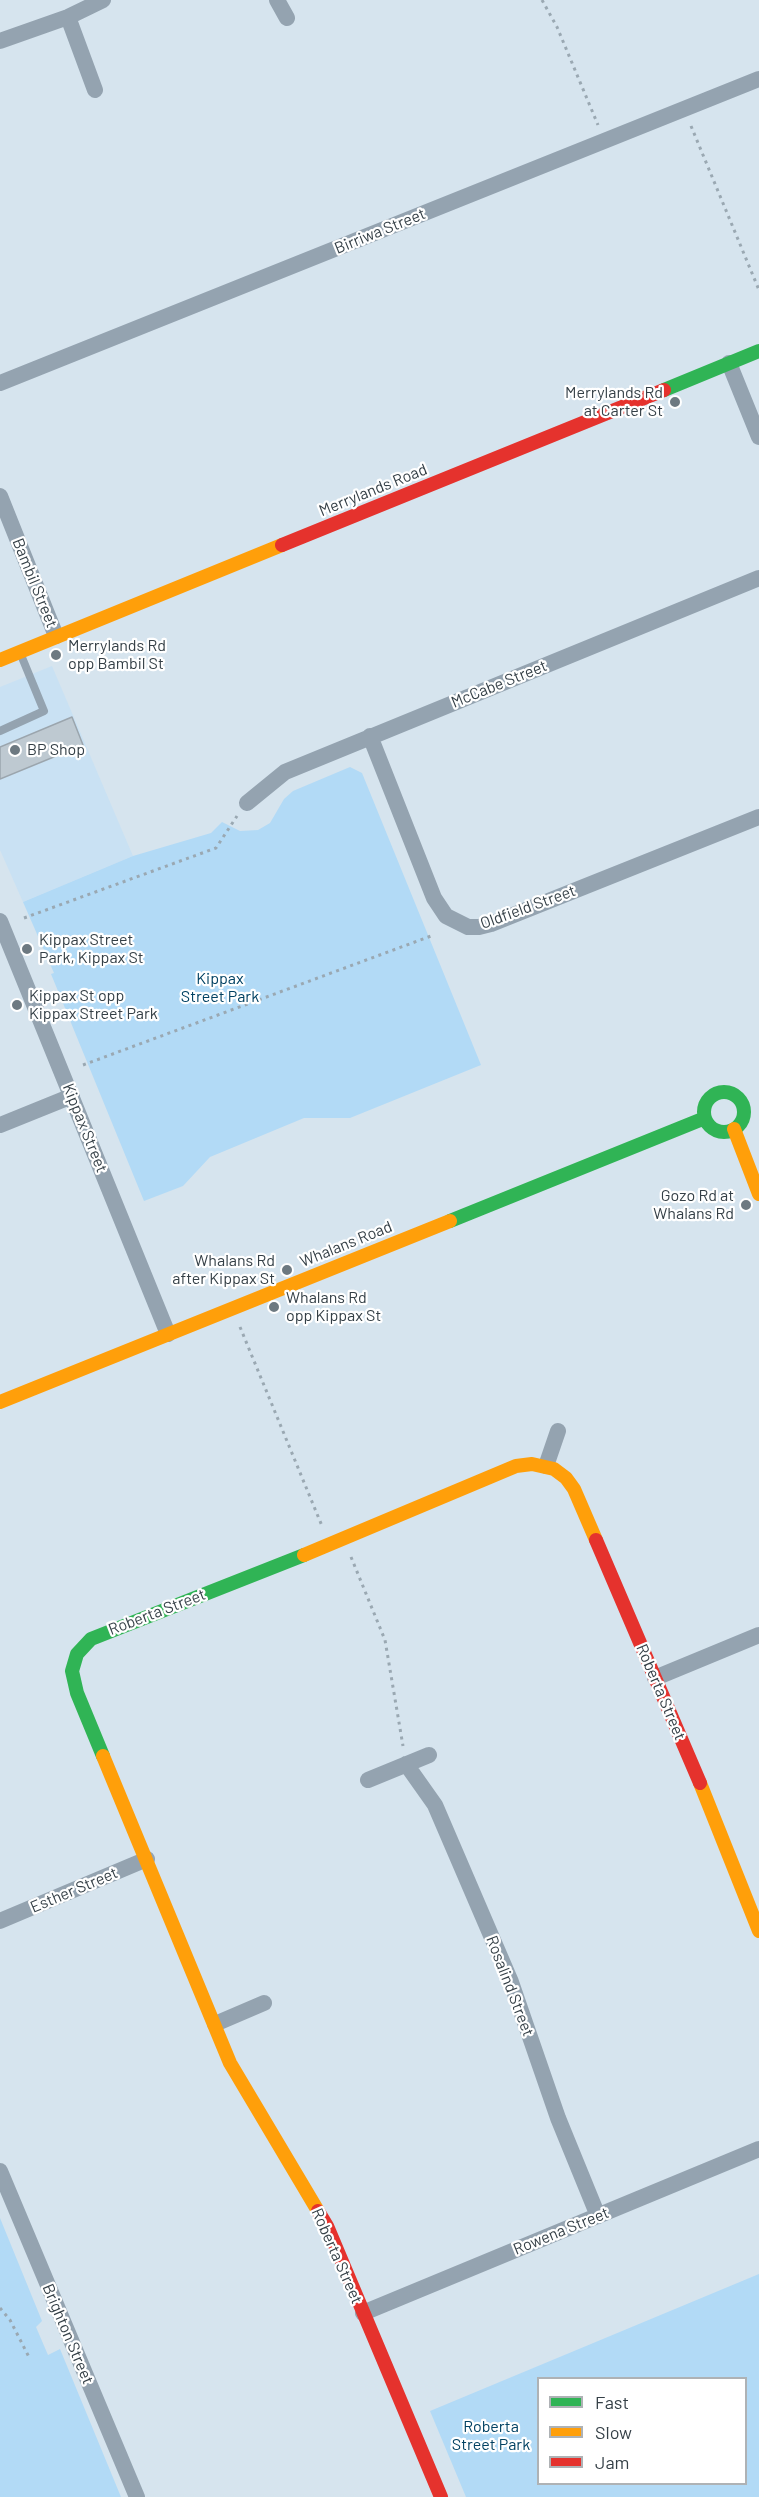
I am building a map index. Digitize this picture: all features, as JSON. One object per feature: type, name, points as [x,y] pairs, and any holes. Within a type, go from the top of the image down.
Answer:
[{"type":"street","points":[[0,41],[68,17],[103,0]]},
{"type":"street","points":[[277,0],[287,18]]},
{"type":"street","points":[[68,17],[95,90]]},
{"type":"street","name":"Birriwa Street","points":[[0,383],[759,79]]},
{"type":"street","name":"Merrylands Road","points":[[0,660],[759,351]]},
{"type":"street","points":[[729,363],[759,437]]},
{"type":"street","name":"Bambil Street","points":[[0,496],[56,636]]},
{"type":"street","name":"McCabe Street","points":[[247,802],[285,772],[759,578]]},
{"type":"street","name":"Oldfield Street","points":[[370,736],[434,898],[446,916],[468,927],[491,924],[759,817]]},
{"type":"street","name":"Kippax Street","points":[[0,921],[168,1334]]},
{"type":"street","points":[[717,1093],[729,1093],[746,1101],[740,1124],[734,1129],[726,1132],[716,1130],[705,1118],[706,1102],[717,1093]]},
{"type":"street","points":[[0,1125],[72,1096]]},
{"type":"street","name":"Whalans Road","points":[[0,1402],[705,1118]]},
{"type":"street","points":[[734,1129],[759,1194]]},
{"type":"street","points":[[546,1466],[558,1431]]},
{"type":"street","name":"Roberta Street","points":[[441,2497],[327,2226],[235,2072],[77,1693],[72,1671],[73,1662],[82,1647],[100,1634],[284,1563],[516,1466],[532,1464],[546,1466],[561,1473],[574,1489],[759,1931]]},
{"type":"street","points":[[655,1678],[759,1635]]},
{"type":"street","points":[[368,1780],[429,1755]]},
{"type":"street","name":"Rosalind Street","points":[[406,1764],[435,1805],[502,1960],[558,2118],[598,2216]]},
{"type":"street","name":"Esther Street","points":[[0,1921],[147,1859]]},
{"type":"street","points":[[215,2024],[264,2003]]},
{"type":"street","name":"Rowena Street","points":[[363,2313],[759,2149]]},
{"type":"street","name":"Brighton Street","points":[[0,2171],[137,2497]]},
{"type":"lane","points":[[0,731],[44,711],[19,652]]},
{"type":"path","points":[[542,0],[557,27],[604,141]]},
{"type":"path","points":[[684,109],[759,290]]},
{"type":"path","points":[[24,918],[216,848],[247,802]]},
{"type":"path","points":[[83,1065],[431,936]]},
{"type":"path","points":[[0,2308],[10,2320],[30,2359]]},
{"type":"shaded area","points":[[52,666],[133,856],[23,902],[0,850],[0,687]]},
{"type":"green space","name":"Kippax Street Park","points":[[350,767],[362,773],[481,1065],[350,1118],[304,1118],[210,1157],[183,1186],[144,1201],[51,974],[54,973],[23,902],[133,856],[211,833],[222,822],[240,831],[258,830],[270,823],[284,799],[293,791]]},
{"type":"green space","points":[[0,2218],[42,2321],[36,2327],[48,2355],[60,2349],[121,2497],[0,2497]]},
{"type":"green space","name":"Roberta Street Park","points":[[759,2274],[759,2497],[466,2497],[430,2411]]},
{"type":"building","points":[[72,717],[83,745],[0,779],[0,747]]},
{"type":"traffic: fast","points":[[664,390],[759,351]]},
{"type":"traffic: fast","points":[[724,1092],[738,1098],[744,1112],[738,1126],[724,1132],[710,1126],[704,1112],[710,1098],[724,1092]]},
{"type":"traffic: fast","points":[[450,1221],[705,1118]]},
{"type":"traffic: fast","points":[[103,1756],[77,1693],[72,1671],[77,1654],[91,1639],[304,1555]]},
{"type":"traffic: slow","points":[[0,660],[282,545]]},
{"type":"traffic: slow","points":[[734,1129],[759,1194]]},
{"type":"traffic: slow","points":[[0,1402],[450,1221]]},
{"type":"traffic: slow","points":[[304,1555],[516,1466],[532,1464],[554,1469],[566,1478],[574,1489],[596,1540]]},
{"type":"traffic: slow","points":[[103,1756],[230,2063],[318,2211]]},
{"type":"traffic: slow","points":[[700,1783],[759,1931]]},
{"type":"traffic: jam","points":[[282,545],[664,390]]},
{"type":"traffic: jam","points":[[596,1540],[700,1783]]},
{"type":"traffic: jam","points":[[318,2211],[327,2226],[441,2497]]},
{"type":"place","name":"Merrylands Rd at Carter St","points":[[675,402]]},
{"type":"place","name":"Merrylands Rd opp Bambil St","points":[[56,655]]},
{"type":"place","name":"BP Shop","points":[[15,750]]},
{"type":"place","name":"Kippax Street Park, Kippax St","points":[[27,949]]},
{"type":"place","name":"Kippax St opp Kippax Street Park","points":[[17,1005]]},
{"type":"place","name":"Gozo Rd at Whalans Rd","points":[[746,1205]]},
{"type":"place","name":"Whalans Rd after Kippax St","points":[[287,1270]]},
{"type":"place","name":"Whalans Rd opp Kippax St","points":[[274,1307]]}]
